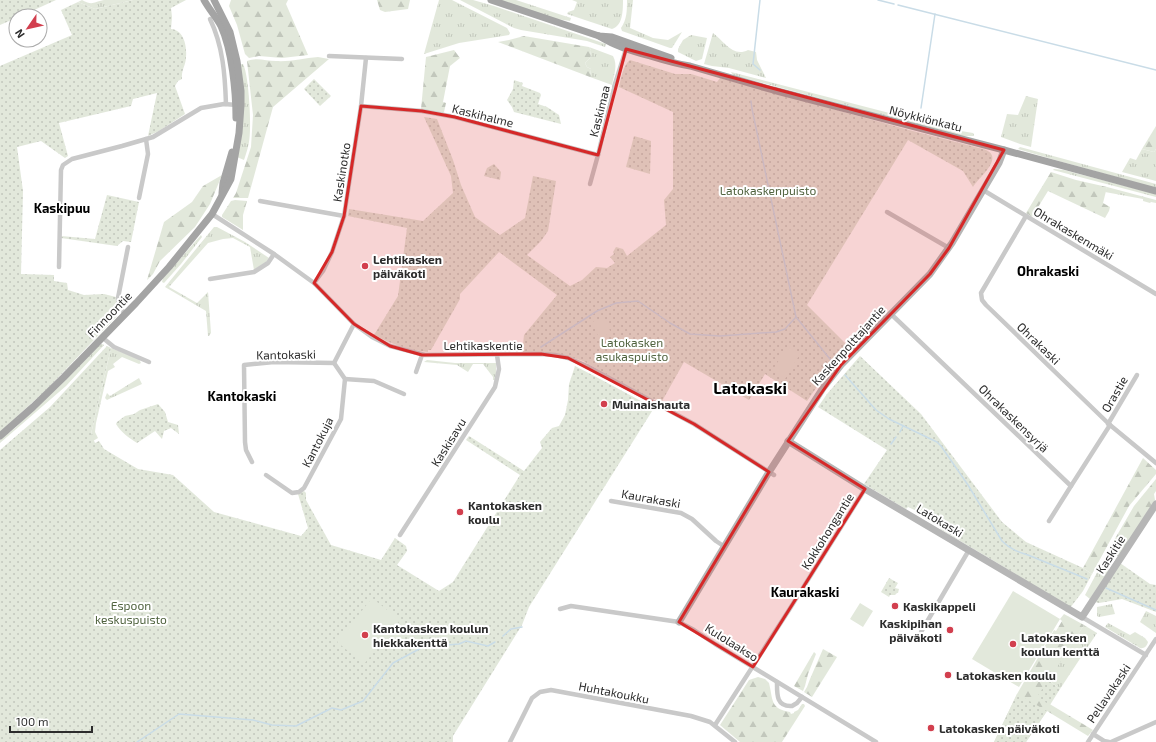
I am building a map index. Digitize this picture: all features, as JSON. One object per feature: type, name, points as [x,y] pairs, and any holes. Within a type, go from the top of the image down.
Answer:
[{"type":"main road","name":"Finnoontie","points":[[204,0],[220,25],[225,38],[239,105]]},
{"type":"main road","name":"Finnoontie","points":[[0,436],[33,407],[102,338],[178,256],[212,214],[231,179],[239,133],[239,105],[241,91],[233,43],[227,24],[214,0]]},
{"type":"main road","name":"Nöykkiönkatu","points":[[490,0],[599,36],[612,37],[627,46],[678,65],[690,66],[773,90],[1156,191]]},
{"type":"street","points":[[210,19],[216,30],[223,61],[226,104]]},
{"type":"street","name":"Kaskimaa","points":[[590,184],[614,87],[627,46]]},
{"type":"street","points":[[329,56],[402,59]]},
{"type":"street","name":"Kaskinotko","points":[[314,283],[323,271],[332,252],[344,216],[361,106],[366,58]]},
{"type":"street","points":[[59,267],[60,190],[63,165],[72,159],[146,139],[161,133],[201,108],[226,104],[239,105]]},
{"type":"street","name":"Kaskihalme","points":[[361,106],[422,111],[455,117],[598,155]]},
{"type":"street","points":[[139,198],[148,154],[146,139]]},
{"type":"street","name":"Kaskenpolttajantie","points":[[679,622],[771,473],[788,441],[823,388],[841,366],[930,274],[949,248],[999,163],[1004,150]]},
{"type":"street","name":"Ohrakaskenmäki","points":[[983,190],[1156,294]]},
{"type":"street","points":[[260,201],[344,216]]},
{"type":"street","points":[[887,212],[949,248]]},
{"type":"street","name":"Lehtikaskentie","points":[[212,214],[274,254],[314,283],[354,324],[372,337],[390,346],[422,355],[541,354],[568,358],[587,366],[694,424],[771,473]]},
{"type":"street","name":"Ohrakaski","points":[[1026,216],[981,294],[982,300],[1109,425],[1156,463]]},
{"type":"street","points":[[125,314],[120,309],[118,298],[128,247]]},
{"type":"street","points":[[210,279],[254,272],[268,263],[274,254]]},
{"type":"street","name":"Ohrakaskensyrjä","points":[[891,314],[1071,486]]},
{"type":"street","name":"Kantokaski","points":[[252,462],[246,450],[245,442],[244,366],[274,362],[334,363],[354,324]]},
{"type":"street","points":[[102,338],[114,347],[149,362]]},
{"type":"street","points":[[416,372],[422,355]]},
{"type":"street","name":"Kaskisavu","points":[[400,535],[495,387],[499,370],[497,355]]},
{"type":"street","points":[[334,363],[345,379],[374,381],[404,394]]},
{"type":"street","name":"Orastie","points":[[1109,425],[1137,375]]},
{"type":"street","name":"Kantokuja","points":[[266,475],[292,493],[299,492],[304,488],[341,420],[345,379]]},
{"type":"street","points":[[1049,521],[1109,425]]},
{"type":"street","name":"Latokaski","points":[[788,441],[1082,617]]},
{"type":"street","name":"Kokkohongantie","points":[[715,725],[865,488]]},
{"type":"street","name":"Kaurakaski","points":[[611,501],[681,513],[692,519],[716,541],[725,547]]},
{"type":"street","name":"Kaskitie","points":[[1082,617],[1156,504]]},
{"type":"street","points":[[921,632],[970,550]]},
{"type":"street","name":"Kulolaakso","points":[[560,609],[571,606],[679,622],[876,742]]},
{"type":"street","points":[[1082,617],[1146,655]]},
{"type":"street","name":"Pellavakaski","points":[[1088,742],[1156,639]]},
{"type":"street","points":[[777,682],[776,690],[778,698],[784,705],[792,706],[802,697]]},
{"type":"street","name":"Huhtakoukku","points":[[510,742],[532,698],[540,692],[551,690],[706,720],[715,725],[735,742]]},
{"type":"street","points":[[1093,734],[1110,742],[1156,722]]},
{"type":"highlighted area","points":[[626,49],[1004,150],[949,248],[930,274],[841,365],[788,441],[865,489],[753,667],[679,622],[769,472],[694,424],[568,358],[541,354],[422,355],[390,346],[354,324],[314,283],[332,252],[344,216],[361,106],[422,111],[455,117],[598,155]]},
{"type":"green space","points":[[0,0],[56,0],[38,8],[8,8],[8,22],[0,25]]},
{"type":"green space","points":[[82,0],[93,3],[104,0],[133,0],[95,9],[78,2]]},
{"type":"green space","points":[[133,0],[186,0],[171,8],[171,29],[182,35],[186,48],[186,60],[182,73],[182,79],[178,81],[175,86],[185,114],[159,131],[148,136],[157,93],[133,99],[131,106],[59,123],[68,156],[65,158],[41,141],[17,147],[23,191],[21,274],[54,275],[54,281],[67,283],[68,290],[84,295],[104,294],[116,297],[117,316],[47,389],[0,432],[0,66],[42,48],[48,48],[48,45],[72,35],[61,10],[78,2],[95,9]]},
{"type":"green space","points":[[231,0],[288,0],[286,4],[308,55],[282,58],[259,56],[249,58],[245,54],[237,25],[229,6]]},
{"type":"green space","points":[[377,0],[410,0],[408,9],[385,12],[380,10]]},
{"type":"green space","points":[[439,0],[452,0],[507,28],[510,33],[509,35],[459,43],[424,54]]},
{"type":"green space","points":[[460,0],[473,0],[494,6],[606,44],[605,47],[587,41],[514,28]]},
{"type":"green space","points":[[499,0],[516,0],[571,18],[570,21],[557,19]]},
{"type":"green space","points":[[572,0],[623,0],[620,21],[616,27],[612,29],[567,14],[568,12],[574,10],[577,2]]},
{"type":"green space","points":[[627,0],[633,0],[630,28],[653,38],[668,40],[682,32],[672,48],[622,31],[621,28],[626,15]]},
{"type":"green space","points":[[713,33],[733,50],[738,52],[748,50],[756,52],[757,60],[766,78],[729,68],[704,64]]},
{"type":"green space","points":[[691,35],[707,38],[702,59],[696,61],[678,52],[683,40]]},
{"type":"green space","points":[[524,36],[589,47],[591,50],[590,58],[585,63],[587,67],[591,69],[590,77],[498,42]]},
{"type":"green space","points":[[589,47],[613,56],[615,74],[612,85],[590,77],[591,69],[587,67],[585,63],[590,58],[591,50]]},
{"type":"green space","points":[[454,50],[460,58],[450,66],[443,102],[446,103],[444,112],[441,115],[422,111],[426,57]]},
{"type":"green space","points":[[318,57],[329,59],[273,107],[248,198],[233,198],[251,147],[253,115],[247,61],[258,59],[286,61]]},
{"type":"green space","name":"Latokaskenpuisto","points":[[630,60],[675,74],[691,74],[717,82],[720,78],[990,152],[992,162],[973,187],[963,171],[908,140],[807,305],[851,349],[821,385],[819,384],[807,401],[765,374],[749,400],[684,362],[661,403],[655,399],[651,399],[583,361],[570,357],[522,353],[524,335],[557,295],[499,252],[460,294],[460,299],[431,350],[428,350],[428,352],[400,346],[374,335],[398,296],[407,228],[348,216],[349,209],[423,221],[453,193],[451,176],[424,117],[437,119],[461,185],[475,217],[500,235],[525,218],[533,176],[556,181],[548,231],[541,241],[527,255],[570,286],[582,280],[596,267],[607,268],[615,263],[610,257],[614,254],[613,252],[616,247],[623,249],[627,256],[666,225],[664,200],[673,189],[673,112],[619,87],[624,69]]},
{"type":"green space","points":[[243,64],[247,79],[250,126],[248,149],[244,160],[237,157],[239,65]]},
{"type":"green space","points":[[731,72],[955,130],[973,133],[974,136],[962,136],[733,75]]},
{"type":"green space","points":[[314,79],[331,96],[320,106],[304,89]]},
{"type":"green space","points":[[514,80],[523,83],[522,86],[540,93],[541,95],[538,104],[547,107],[559,115],[561,124],[514,112],[507,100],[513,89]]},
{"type":"green space","points":[[1026,96],[1038,99],[1031,147],[1001,137],[1007,114],[1018,115]]},
{"type":"green space","points":[[1156,126],[1156,149],[1154,152],[1142,149]]},
{"type":"green space","points":[[634,136],[651,141],[650,174],[626,167]]},
{"type":"green space","points":[[1020,147],[1156,184],[1156,188],[1018,149]]},
{"type":"green space","points":[[1142,149],[1154,152],[1156,149],[1156,181],[1122,172],[1130,158],[1136,160]]},
{"type":"green space","points":[[494,164],[501,172],[500,180],[484,176],[487,168]]},
{"type":"green space","points":[[1053,170],[1064,170],[1156,194],[1156,197]]},
{"type":"green space","points":[[1051,172],[1076,180],[1107,187],[1103,203],[1110,207],[1105,218],[1048,191],[1032,217],[1026,213]]},
{"type":"green space","points":[[222,175],[210,204],[195,227],[160,261],[153,274],[147,280],[164,222],[192,202],[203,186]]},
{"type":"green space","points":[[1107,187],[1156,200],[1156,203],[1150,203],[1143,201],[1143,199],[1105,192]]},
{"type":"green space","points":[[107,195],[139,202],[131,242],[123,241],[117,246],[61,238],[61,236],[95,239]]},
{"type":"green space","points":[[231,201],[247,201],[243,215],[243,230],[222,217]]},
{"type":"green space","points":[[214,227],[217,227],[245,242],[269,258],[266,262],[254,270],[250,247],[233,238],[208,243],[169,287],[197,303],[208,292],[211,333],[208,336],[206,311],[165,287]]},
{"type":"green space","points":[[201,235],[202,237],[181,264],[164,283],[162,282],[163,278]]},
{"type":"green space","points":[[604,317],[611,333],[599,338],[592,322]]},
{"type":"green space","points":[[99,345],[104,345],[66,386],[0,443],[0,440],[15,428]]},
{"type":"green space","name":"Espoon keskuspuisto","points":[[107,346],[111,348],[91,434],[95,443],[99,441],[104,449],[138,469],[173,475],[214,512],[301,536],[308,528],[298,494],[304,491],[306,493],[306,500],[331,545],[381,560],[395,538],[406,546],[407,551],[397,565],[439,591],[453,582],[520,475],[466,440],[469,436],[524,471],[542,448],[540,442],[552,428],[559,426],[565,415],[569,384],[575,366],[654,408],[529,607],[522,625],[453,736],[453,742],[0,742],[0,450],[50,407]]},
{"type":"green space","points":[[788,346],[800,354],[785,379],[772,371]]},
{"type":"green space","points":[[111,348],[139,359],[141,363],[139,364],[122,357],[113,364],[115,367],[108,371],[96,423],[95,432],[98,438],[93,441],[91,434]]},
{"type":"green space","points":[[860,356],[921,414],[1002,522],[1026,542],[1083,568],[1092,574],[1083,591],[1070,608],[940,529],[941,527],[920,511],[919,512],[908,507],[906,509],[864,484],[887,450],[818,407],[827,394]]},
{"type":"green space","points":[[427,360],[455,363],[496,363],[495,380],[493,380],[493,377],[483,364],[473,364],[468,372],[457,365],[424,362]]},
{"type":"green space","points":[[139,378],[142,384],[107,400],[105,398],[107,393],[110,396]]},
{"type":"green space","points":[[158,404],[165,412],[168,422],[178,425],[179,434],[171,428],[164,431],[162,439],[155,431],[137,443],[125,435],[116,424],[125,416]]},
{"type":"green space","points":[[1143,458],[1156,470],[1156,474],[1129,506],[1092,574],[1083,568]]},
{"type":"green space","points":[[1156,479],[1156,491],[1154,494],[1155,500],[1119,556],[1117,556],[1109,551],[1109,549],[1134,506]]},
{"type":"green space","points":[[1120,563],[1150,584],[1156,585],[1156,612],[1122,599],[1099,603],[1095,602]]},
{"type":"green space","points":[[1101,565],[1109,570],[1090,599],[1085,595]]},
{"type":"green space","points":[[889,578],[898,583],[895,588],[899,589],[898,593],[895,595],[890,595],[889,597],[881,592]]},
{"type":"green space","name":"Latokasken koulun kenttä","points":[[1013,591],[1060,619],[1019,687],[972,659]]},
{"type":"green space","name":"Kantokasken koulun hiekkakenttä","points":[[372,598],[400,620],[364,664],[337,642]]},
{"type":"green space","points":[[860,603],[873,611],[863,627],[850,619]]},
{"type":"green space","points":[[1112,604],[1115,614],[1099,617],[1097,616],[1097,607]]},
{"type":"green space","points":[[1146,611],[1156,616],[1156,633],[1140,622]]},
{"type":"green space","points":[[1064,614],[1084,625],[1038,697],[1093,730],[1088,736],[1047,711],[1026,742],[994,742],[1017,694],[1054,630],[1056,631],[1062,621],[1060,619]]},
{"type":"green space","points":[[1108,623],[1130,635],[1135,632],[1145,638],[1148,642],[1147,645],[1144,648],[1140,648],[1105,627]]},
{"type":"green space","points":[[1084,625],[1097,633],[1060,689],[1048,680]]},
{"type":"green space","points":[[823,649],[837,657],[812,697],[804,692]]},
{"type":"green space","points":[[814,652],[816,654],[803,691],[794,686]]},
{"type":"green space","points":[[758,677],[765,679],[769,683],[772,698],[776,706],[779,708],[790,712],[791,714],[798,710],[802,704],[805,706],[782,742],[740,742],[720,725],[749,680]]},
{"type":"green space","points":[[1048,680],[1060,689],[1050,705],[1037,697]]},
{"type":"green space","points":[[1017,694],[1047,711],[1026,742],[994,742]]},
{"type":"waterway","points":[[760,0],[753,64],[760,70]]},
{"type":"waterway","points":[[878,0],[894,4]]},
{"type":"waterway","points":[[898,5],[1156,70]]},
{"type":"waterway","points":[[921,108],[935,14]]},
{"type":"waterway","points":[[751,101],[796,317],[834,364]]},
{"type":"waterway","points":[[541,347],[597,311],[616,303],[638,301],[670,323],[690,334],[720,336],[776,332],[785,329],[796,317]]},
{"type":"waterway","points":[[845,375],[876,410],[889,419],[937,442],[941,446],[968,485],[1005,544],[1017,551],[1087,579]]},
{"type":"waterway","points":[[900,432],[903,426]]},
{"type":"waterway","points":[[891,444],[896,437]]},
{"type":"waterway","points":[[1106,588],[1156,610]]},
{"type":"waterway","points":[[503,636],[511,629],[522,627]]},
{"type":"waterway","points":[[137,742],[179,714],[253,720],[272,725],[296,726],[332,708],[341,710],[363,701],[393,663],[423,647],[459,644],[466,641],[488,646],[495,642]]},
{"type":"place","name":"Lehtikasken päiväkoti","points":[[365,266]]},
{"type":"place","name":"Muinaishauta","points":[[604,404]]},
{"type":"place","name":"Kantokasken koulu","points":[[460,512]]},
{"type":"place","name":"Kaskikappeli","points":[[895,606]]},
{"type":"place","name":"Kaskipihan päiväkoti","points":[[950,630]]},
{"type":"place","name":"Kantokasken koulun hiekkakenttä","points":[[365,635]]},
{"type":"place","name":"Latokasken koulun kenttä","points":[[1013,644]]},
{"type":"place","name":"Latokasken koulu","points":[[948,675]]},
{"type":"place","name":"Latokasken päiväkoti","points":[[931,728]]},
{"type":"district","name":"Kaskipuu","points":[[62,208]]},
{"type":"district","name":"Ohrakaski","points":[[1048,271]]},
{"type":"district","name":"Latokaski","points":[[750,387]]},
{"type":"district","name":"Kantokaski","points":[[242,396]]},
{"type":"district","name":"Kaurakaski","points":[[805,592]]},
{"type":"park label","name":"Latokasken asukaspuisto","points":[[632,349]]}]
